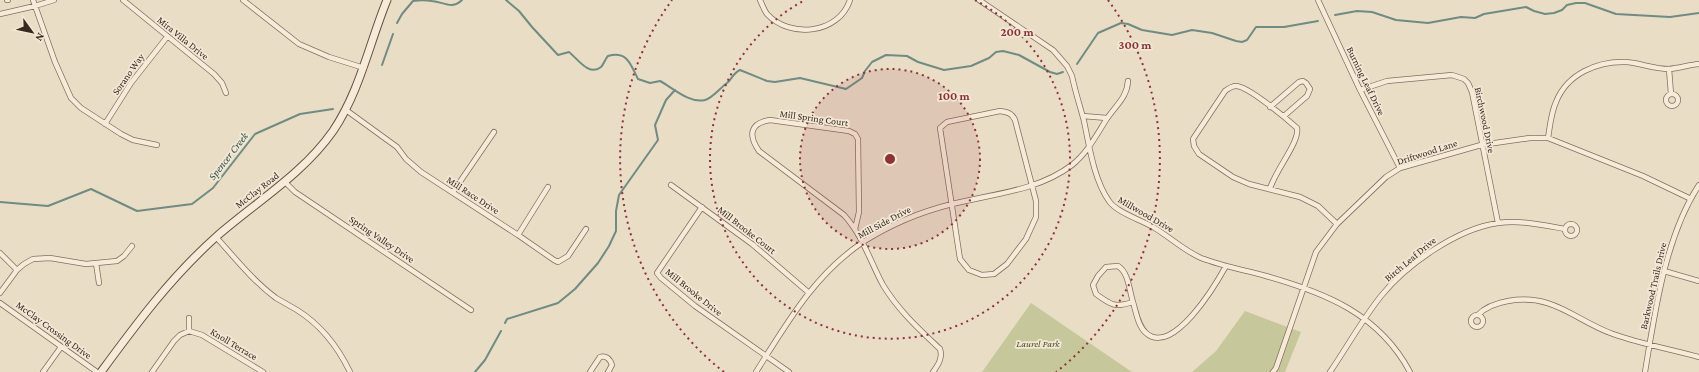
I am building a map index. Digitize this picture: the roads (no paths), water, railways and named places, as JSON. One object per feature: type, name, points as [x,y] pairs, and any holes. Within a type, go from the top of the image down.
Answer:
[{"type":"main road","name":"McClay Road","points":[[101,372],[162,291],[216,238],[300,169],[323,145],[346,110],[364,68],[387,0]]},
{"type":"street","points":[[33,0],[55,62],[71,98],[81,108],[127,137],[157,145]]},
{"type":"street","points":[[0,14],[54,0]]},
{"type":"street","name":"Mira Villa Drive","points":[[123,0],[214,74],[222,83],[226,93]]},
{"type":"street","points":[[243,0],[299,44],[330,57],[364,68]]},
{"type":"street","points":[[760,0],[767,13],[783,25],[796,29],[810,30],[822,28],[836,20],[843,13],[850,0]]},
{"type":"street","name":"Millwood Drive","points":[[979,0],[1053,50],[1062,60],[1072,76],[1100,185],[1109,202],[1115,208],[1156,229],[1185,250],[1226,266],[1303,287],[1339,302],[1365,319],[1390,342],[1410,372]]},
{"type":"street","name":"Burning Leaf Drive","points":[[1318,0],[1360,90],[1400,168]]},
{"type":"street","name":"Sorano Way","points":[[105,124],[131,83],[167,37]]},
{"type":"street","points":[[1548,138],[1553,110],[1558,96],[1571,80],[1583,71],[1615,62],[1627,62],[1669,69],[1699,64]]},
{"type":"street","points":[[1669,69],[1671,94]]},
{"type":"street","name":"Birchwood Drive","points":[[1360,90],[1387,81],[1452,75],[1460,77],[1468,83],[1498,223]]},
{"type":"street","name":"Mill Side Drive","points":[[756,372],[808,292],[833,265],[863,242],[908,217],[951,204],[1033,185],[1057,175],[1073,164],[1090,147],[1107,118],[1127,91],[1128,81]]},
{"type":"street","points":[[1270,107],[1299,82],[1303,81],[1310,89],[1307,96],[1284,116]]},
{"type":"street","points":[[1270,189],[1283,160],[1297,136],[1297,128],[1284,116],[1242,88],[1237,86],[1231,87],[1225,91],[1193,139],[1194,146],[1199,154],[1233,176],[1249,184],[1300,197],[1318,206],[1338,224]]},
{"type":"street","name":"Mill Race Drive","points":[[346,110],[397,147],[415,167],[558,262],[568,256],[586,229]]},
{"type":"street","points":[[1000,111],[1012,115],[1033,185],[1036,201],[1036,217],[1026,238],[1006,264],[994,274],[982,275],[969,270],[960,259],[940,128],[947,122],[1000,111]]},
{"type":"street","points":[[1082,116],[1107,118]]},
{"type":"street","name":"Mill Spring Court","points":[[856,229],[859,212],[858,139],[855,134],[849,131],[770,120],[759,123],[755,126],[752,137],[759,150],[844,216],[856,229],[883,284],[892,298],[914,325],[940,349],[942,354],[932,372]]},
{"type":"street","points":[[453,192],[494,132]]},
{"type":"street","name":"Driftwood Lane","points":[[1273,372],[1276,368],[1316,252],[1338,224],[1386,178],[1400,168],[1481,145],[1530,138],[1548,138],[1636,173],[1691,200]]},
{"type":"street","name":"Spring Valley Drive","points":[[284,181],[295,192],[471,310]]},
{"type":"street","name":"Mill Brooke Court","points":[[671,185],[752,244],[808,292]]},
{"type":"street","name":"Barkwood Trails Drive","points":[[1645,372],[1664,271],[1674,239],[1699,185]]},
{"type":"street","points":[[518,235],[548,187]]},
{"type":"street","name":"Mill Brooke Drive","points":[[702,207],[657,273],[695,306],[766,356]]},
{"type":"street","name":"Birch Leaf Drive","points":[[1330,372],[1382,295],[1406,271],[1445,242],[1471,231],[1498,223],[1530,222],[1565,229]]},
{"type":"street","points":[[216,238],[276,298],[303,314],[321,330],[334,345],[350,372]]},
{"type":"street","points":[[0,293],[17,270],[33,259],[50,258],[75,263],[117,261],[124,256],[132,246]]},
{"type":"street","points":[[0,253],[17,270]]},
{"type":"street","points":[[96,263],[99,283]]},
{"type":"street","points":[[1133,302],[1122,306],[1115,306],[1096,294],[1093,285],[1098,276],[1106,267],[1118,266],[1122,269],[1126,275],[1139,322],[1146,333],[1157,338],[1167,336],[1195,314],[1210,294],[1226,266]]},
{"type":"street","points":[[1664,271],[1699,281]]},
{"type":"street","points":[[1478,315],[1484,309],[1498,302],[1526,299],[1540,300],[1561,307],[1600,330],[1624,338],[1699,357]]},
{"type":"street","name":"McClay Crossing Drive","points":[[0,303],[97,372]]},
{"type":"street","points":[[152,372],[174,341],[180,335],[192,331],[189,318]]},
{"type":"street","name":"Knoll Terrace","points":[[192,331],[263,372]]},
{"type":"street","points":[[43,372],[61,347]]},
{"type":"street","points":[[766,356],[789,372]]},
{"type":"street","points":[[590,372],[602,357],[608,358],[612,365],[608,372]]},
{"type":"waterway","name":"Spencer Creek","points":[[397,23],[402,14],[413,1],[420,0],[455,5],[462,0]]},
{"type":"waterway","name":"Spencer Creek","points":[[506,0],[519,11],[558,55],[569,52],[584,66],[592,70],[601,67],[608,56],[620,55],[628,60],[638,79],[650,83],[660,81],[682,95],[699,101],[711,97],[740,70],[767,81],[775,82],[800,78],[846,89],[862,78],[872,62],[886,55],[907,56],[918,62],[944,70],[971,66],[989,58],[996,52],[1003,51],[1019,55],[1050,72],[1057,74],[1063,72]]},
{"type":"waterway","name":"Spencer Creek","points":[[1335,15],[1357,11],[1372,12],[1396,20],[1428,23],[1461,17],[1475,18],[1484,14],[1526,7],[1545,14],[1554,13],[1562,10],[1567,5],[1576,3],[1585,3],[1616,14],[1670,17],[1699,13]]},
{"type":"waterway","name":"Spencer Creek","points":[[1077,64],[1098,33],[1121,23],[1128,24],[1142,30],[1172,35],[1192,30],[1212,33],[1242,42],[1247,40],[1256,27],[1284,27],[1318,21]]},
{"type":"waterway","name":"Spencer Creek","points":[[382,65],[393,34]]},
{"type":"waterway","points":[[505,323],[507,319],[558,303],[575,289],[598,263],[609,246],[616,231],[616,211],[619,195],[658,140],[655,125],[666,100],[675,90]]},
{"type":"waterway","name":"Spencer Creek","points":[[0,202],[48,206],[91,189],[137,211],[192,204],[213,188],[255,134],[300,114],[333,109]]},
{"type":"waterway","points":[[475,372],[485,360],[501,331]]},
{"type":"park label","name":"Laurel Park","points":[[1038,343]]}]
